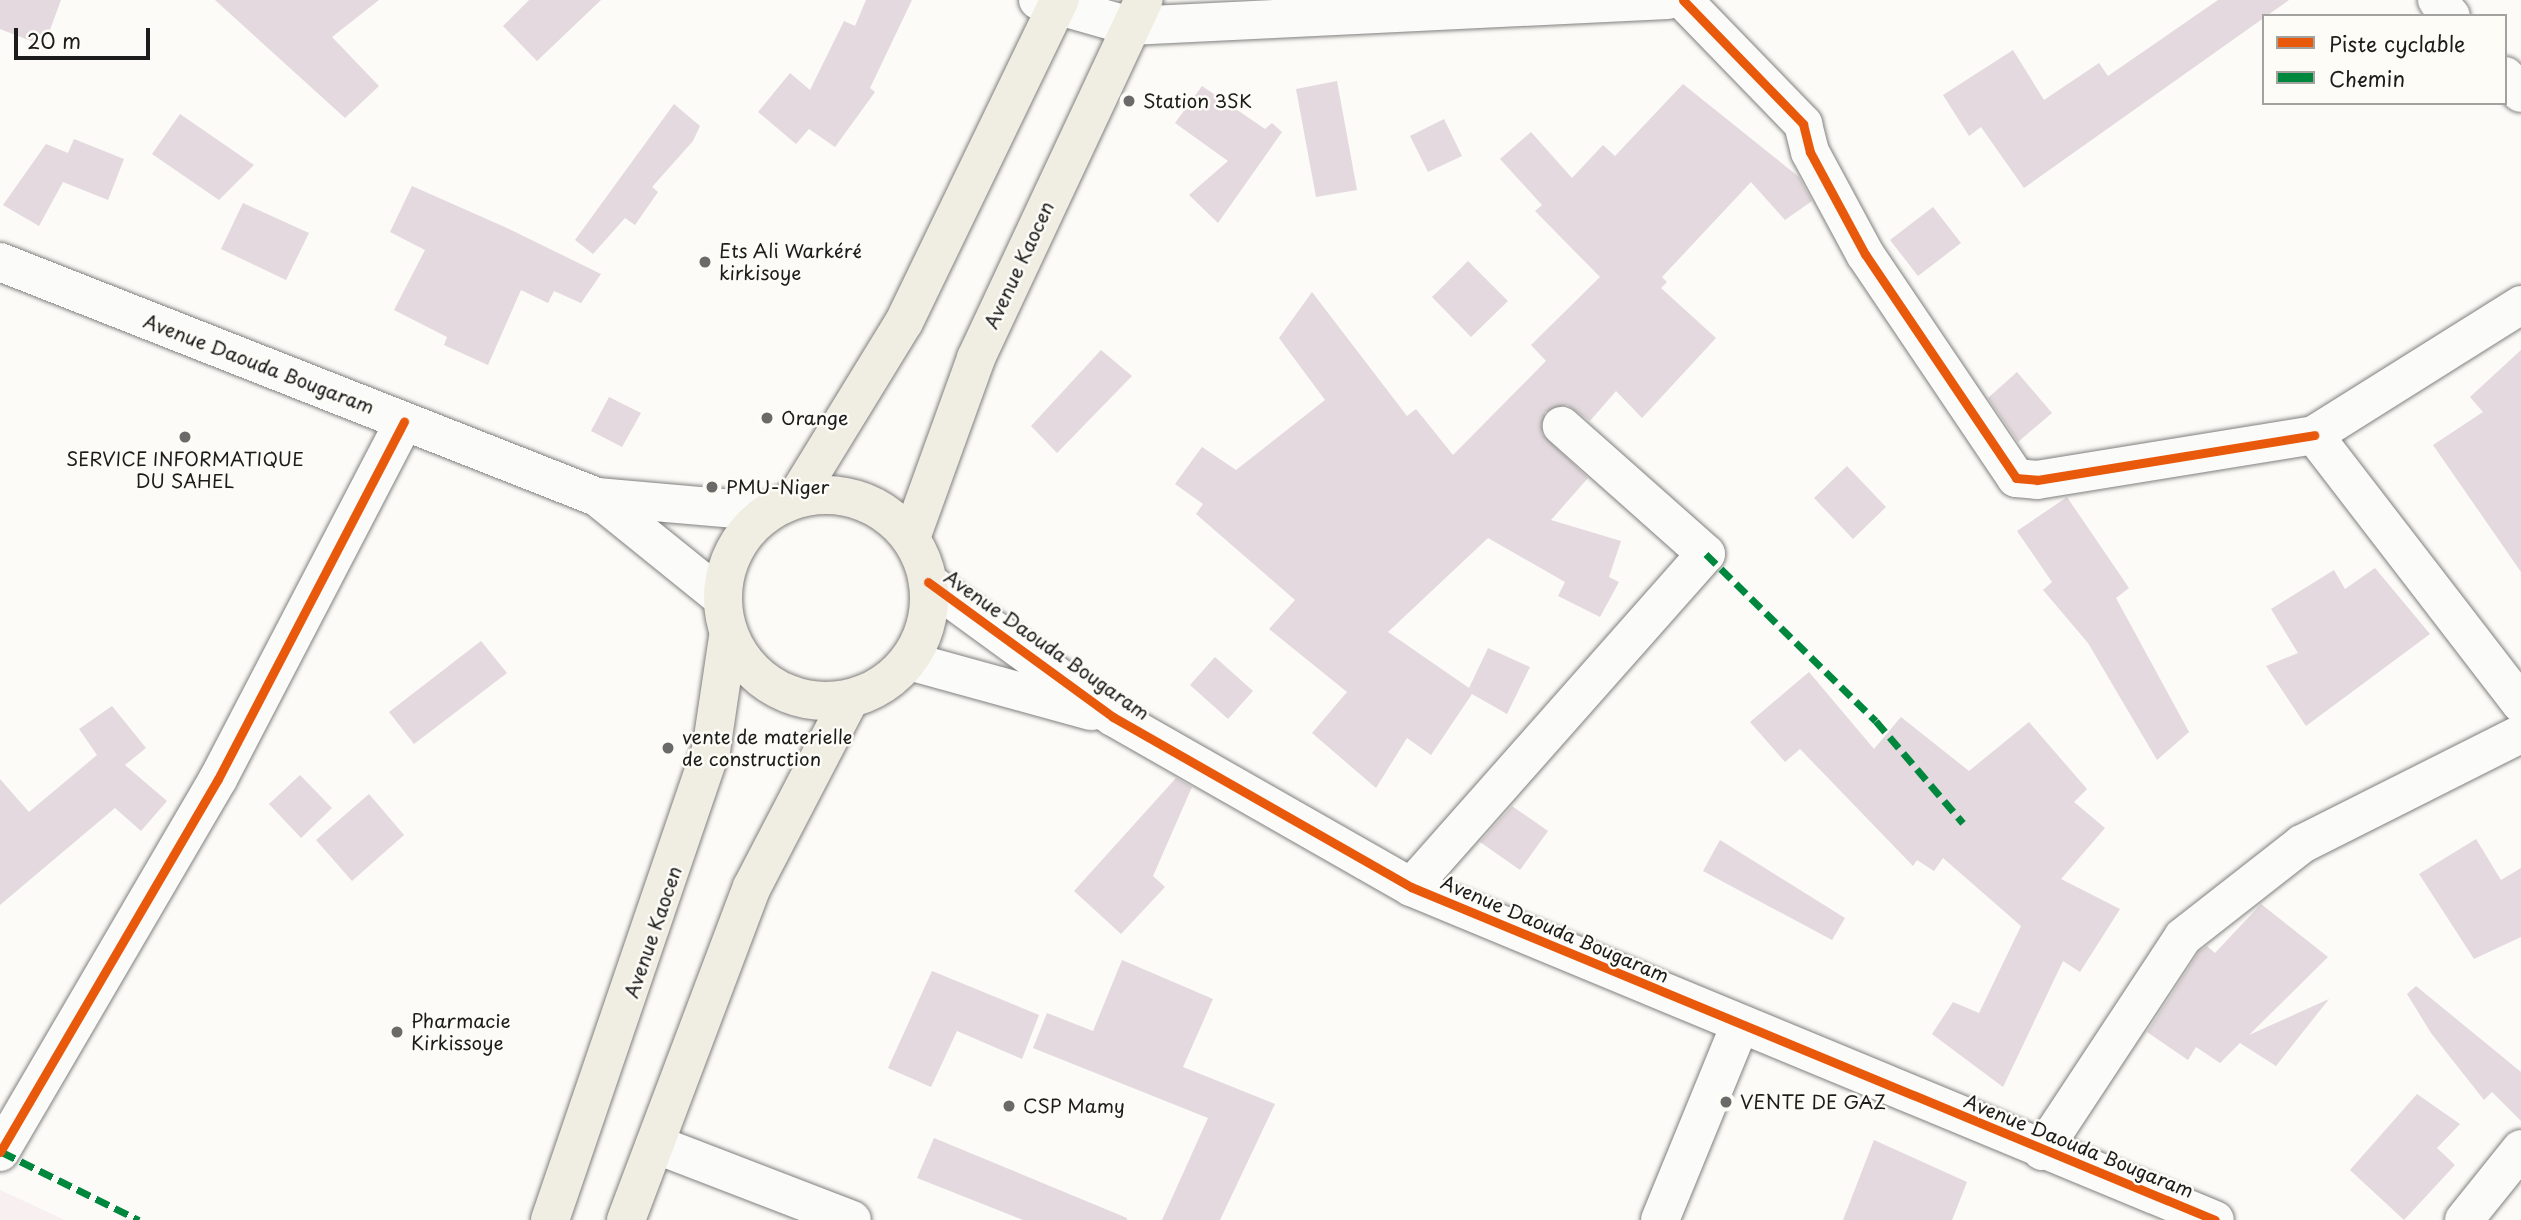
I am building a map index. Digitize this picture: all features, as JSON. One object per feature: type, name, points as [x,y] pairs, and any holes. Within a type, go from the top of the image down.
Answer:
[{"type":"highway","points":[[782,505],[828,494],[860,499],[889,514],[911,538],[928,582],[924,632],[909,661],[883,685],[850,699],[813,701],[778,691],[748,668],[728,637],[721,597],[732,555],[782,505],[904,322],[1051,2]]},
{"type":"highway","name":"Avenue Kaocen","points":[[911,538],[975,358],[1137,13]]},
{"type":"highway","name":"Avenue Kaocen","points":[[550,1220],[711,751],[728,637]]},
{"type":"highway","points":[[626,1220],[752,887],[850,699]]},
{"type":"street","points":[[1051,2],[1137,13],[1667,0]]},
{"type":"street","points":[[1683,0],[1802,124],[1810,152],[1865,254],[2016,478],[2037,480],[2314,435],[2521,304]]},
{"type":"street","points":[[2437,0],[2449,14]]},
{"type":"street","points":[[2507,78],[2521,93]]},
{"type":"street","name":"Avenue Daouda Bougaram","points":[[0,262],[597,497],[721,597]]},
{"type":"street","points":[[0,1152],[218,779],[404,421]]},
{"type":"street","points":[[1410,887],[1706,554],[1562,426]]},
{"type":"street","points":[[2314,435],[2521,704]]},
{"type":"street","name":"Avenue Daouda Bougaram","points":[[597,497],[782,505]]},
{"type":"street","name":"Avenue Daouda Bougaram","points":[[928,582],[1113,717],[1410,887],[2042,1152],[2215,1220]]},
{"type":"street","name":"Avenue Daouda Bougaram","points":[[909,661],[1113,717]]},
{"type":"street","points":[[2042,1152],[2183,937],[2302,844],[2521,734]]},
{"type":"street","points":[[1660,1220],[1740,1025]]},
{"type":"street","points":[[655,1144],[852,1220]]},
{"type":"street","points":[[2464,1220],[2521,1149]]},
{"type":"shaded area","points":[[0,1190],[65,1220],[0,1220]]},
{"type":"building","points":[[0,0],[61,0],[44,46],[0,29]]},
{"type":"building","points":[[215,0],[379,0],[332,37],[379,86],[345,118]]},
{"type":"building","points":[[529,0],[601,0],[537,61],[503,26]]},
{"type":"building","points":[[866,0],[912,0],[870,88],[875,92],[835,147],[809,129],[796,144],[758,112],[790,73],[810,90],[844,21],[855,26]]},
{"type":"building","points":[[2218,0],[2289,0],[2269,14],[2262,14],[2262,19],[2024,188],[1981,127],[1969,136],[1943,95],[2013,50],[2044,100],[2099,63],[2108,76]]},
{"type":"building","points":[[1337,81],[1357,190],[1316,197],[1296,89]]},
{"type":"building","points":[[1683,84],[1799,177],[1812,201],[1785,220],[1751,182],[1662,277],[1667,282],[1661,288],[1716,338],[1642,418],[1616,391],[1590,421],[1567,405],[1545,412],[1542,434],[1588,478],[1551,520],[1621,541],[1609,577],[1619,582],[1600,617],[1558,596],[1565,582],[1488,538],[1388,632],[1469,688],[1488,648],[1530,667],[1507,714],[1472,694],[1431,755],[1407,738],[1376,788],[1312,733],[1347,692],[1269,629],[1295,600],[1196,514],[1203,504],[1175,484],[1202,447],[1236,470],[1325,400],[1279,338],[1312,292],[1407,416],[1416,409],[1453,455],[1546,361],[1531,345],[1600,277],[1535,211],[1542,205],[1500,159],[1531,132],[1572,178],[1603,145],[1615,156]]},
{"type":"building","points":[[1202,86],[1265,129],[1272,123],[1282,132],[1218,223],[1189,195],[1228,161],[1175,123]]},
{"type":"building","points":[[674,104],[700,126],[693,141],[652,187],[658,192],[635,225],[625,218],[593,254],[575,240]]},
{"type":"building","points":[[180,114],[254,165],[219,200],[152,154]]},
{"type":"building","points":[[1444,119],[1462,156],[1428,172],[1410,136]]},
{"type":"building","points":[[74,139],[124,159],[108,200],[63,182],[39,226],[3,205],[46,144],[68,153]]},
{"type":"building","points":[[412,186],[601,274],[581,303],[554,291],[548,303],[521,290],[488,365],[444,345],[447,337],[394,310],[425,250],[390,232]]},
{"type":"building","points":[[243,203],[309,233],[286,280],[221,249]]},
{"type":"building","points":[[1933,207],[1961,243],[1918,276],[1890,240]]},
{"type":"building","points":[[1468,261],[1508,301],[1471,337],[1432,297]]},
{"type":"building","points":[[1101,350],[1132,376],[1057,453],[1031,426]]},
{"type":"building","points":[[2521,350],[2521,572],[2433,445],[2483,412],[2470,397]]},
{"type":"building","points":[[2017,372],[2052,413],[2018,442],[1988,398]]},
{"type":"building","points":[[609,397],[641,413],[622,447],[591,431]]},
{"type":"building","points":[[1847,466],[1886,507],[1853,539],[1814,498]]},
{"type":"building","points":[[2067,497],[2129,588],[2116,598],[2189,732],[2157,760],[2088,643],[2043,590],[2052,582],[2017,531]]},
{"type":"building","points":[[2375,568],[2430,634],[2306,726],[2266,666],[2298,653],[2271,609],[2334,570],[2345,589]]},
{"type":"building","points":[[481,641],[507,673],[414,744],[389,712]]},
{"type":"building","points":[[1215,657],[1253,691],[1228,719],[1190,685]]},
{"type":"building","points":[[1809,672],[1874,749],[1901,717],[1969,771],[2029,722],[2087,789],[2074,802],[2105,828],[2061,879],[2120,909],[2080,972],[2063,961],[2003,1087],[1932,1034],[1953,1002],[1979,1013],[2021,926],[1943,858],[1934,871],[1917,860],[1913,866],[1800,749],[1785,762],[1750,722]]},
{"type":"building","points":[[112,706],[146,748],[125,765],[167,801],[141,831],[115,808],[0,905],[0,779],[29,812],[97,755],[79,729]]},
{"type":"building","points":[[300,775],[332,808],[301,838],[269,804]]},
{"type":"building","points":[[1176,778],[1192,787],[1153,876],[1165,887],[1121,934],[1074,891]]},
{"type":"building","points":[[369,794],[404,835],[352,881],[316,840]]},
{"type":"building","points":[[1512,806],[1548,831],[1520,870],[1480,842]]},
{"type":"building","points":[[2476,839],[2501,880],[2521,868],[2521,937],[2474,959],[2419,874]]},
{"type":"building","points":[[1720,840],[1845,918],[1832,940],[1703,871]]},
{"type":"building","points":[[2261,904],[2328,957],[2249,1035],[2329,999],[2276,1066],[2240,1043],[2220,1063],[2196,1047],[2188,1060],[2147,1032],[2199,952],[2207,946],[2215,953]]},
{"type":"building","points":[[1122,960],[1213,999],[1183,1067],[1275,1104],[1220,1220],[1162,1220],[1208,1118],[1033,1048],[1047,1013],[1093,1031]]},
{"type":"building","points":[[932,971],[1039,1015],[1022,1059],[957,1031],[931,1087],[888,1068]]},
{"type":"building","points":[[2416,986],[2521,1072],[2521,1121],[2492,1092],[2484,1100],[2431,1033],[2407,994]]},
{"type":"building","points":[[2417,1094],[2460,1124],[2437,1148],[2455,1165],[2404,1220],[2350,1170]]},
{"type":"building","points":[[934,1138],[1127,1220],[1023,1220],[917,1178]]},
{"type":"building","points":[[1874,1140],[1967,1182],[1952,1220],[1843,1220]]},
{"type":"marked path","points":[[1706,554],[1876,721],[1963,823]]},
{"type":"marked path","points":[[2,1152],[139,1220]]},
{"type":"cycle path","points":[[1683,0],[1803,124],[1810,152],[1865,254],[2016,478],[2037,480],[2314,435]]},
{"type":"cycle path","points":[[0,1152],[218,779],[404,421]]},
{"type":"cycle path","points":[[928,582],[1113,717],[1411,887],[2215,1220]]},
{"type":"place","name":"Station 3SK","points":[[1129,101]]},
{"type":"place","name":"Ets Ali Warkéré kirkisoye","points":[[705,262]]},
{"type":"place","name":"Orange","points":[[767,418]]},
{"type":"place","name":"SERVICE INFORMATIQUE DU SAHEL","points":[[185,437]]},
{"type":"place","name":"PMU-Niger","points":[[712,487]]},
{"type":"place","name":"vente de materielle de construction","points":[[668,748]]},
{"type":"place","name":"Pharmacie Kirkissoye","points":[[397,1032]]},
{"type":"place","name":"VENTE DE GAZ","points":[[1726,1102]]},
{"type":"place","name":"CSP Mamy","points":[[1009,1106]]}]
